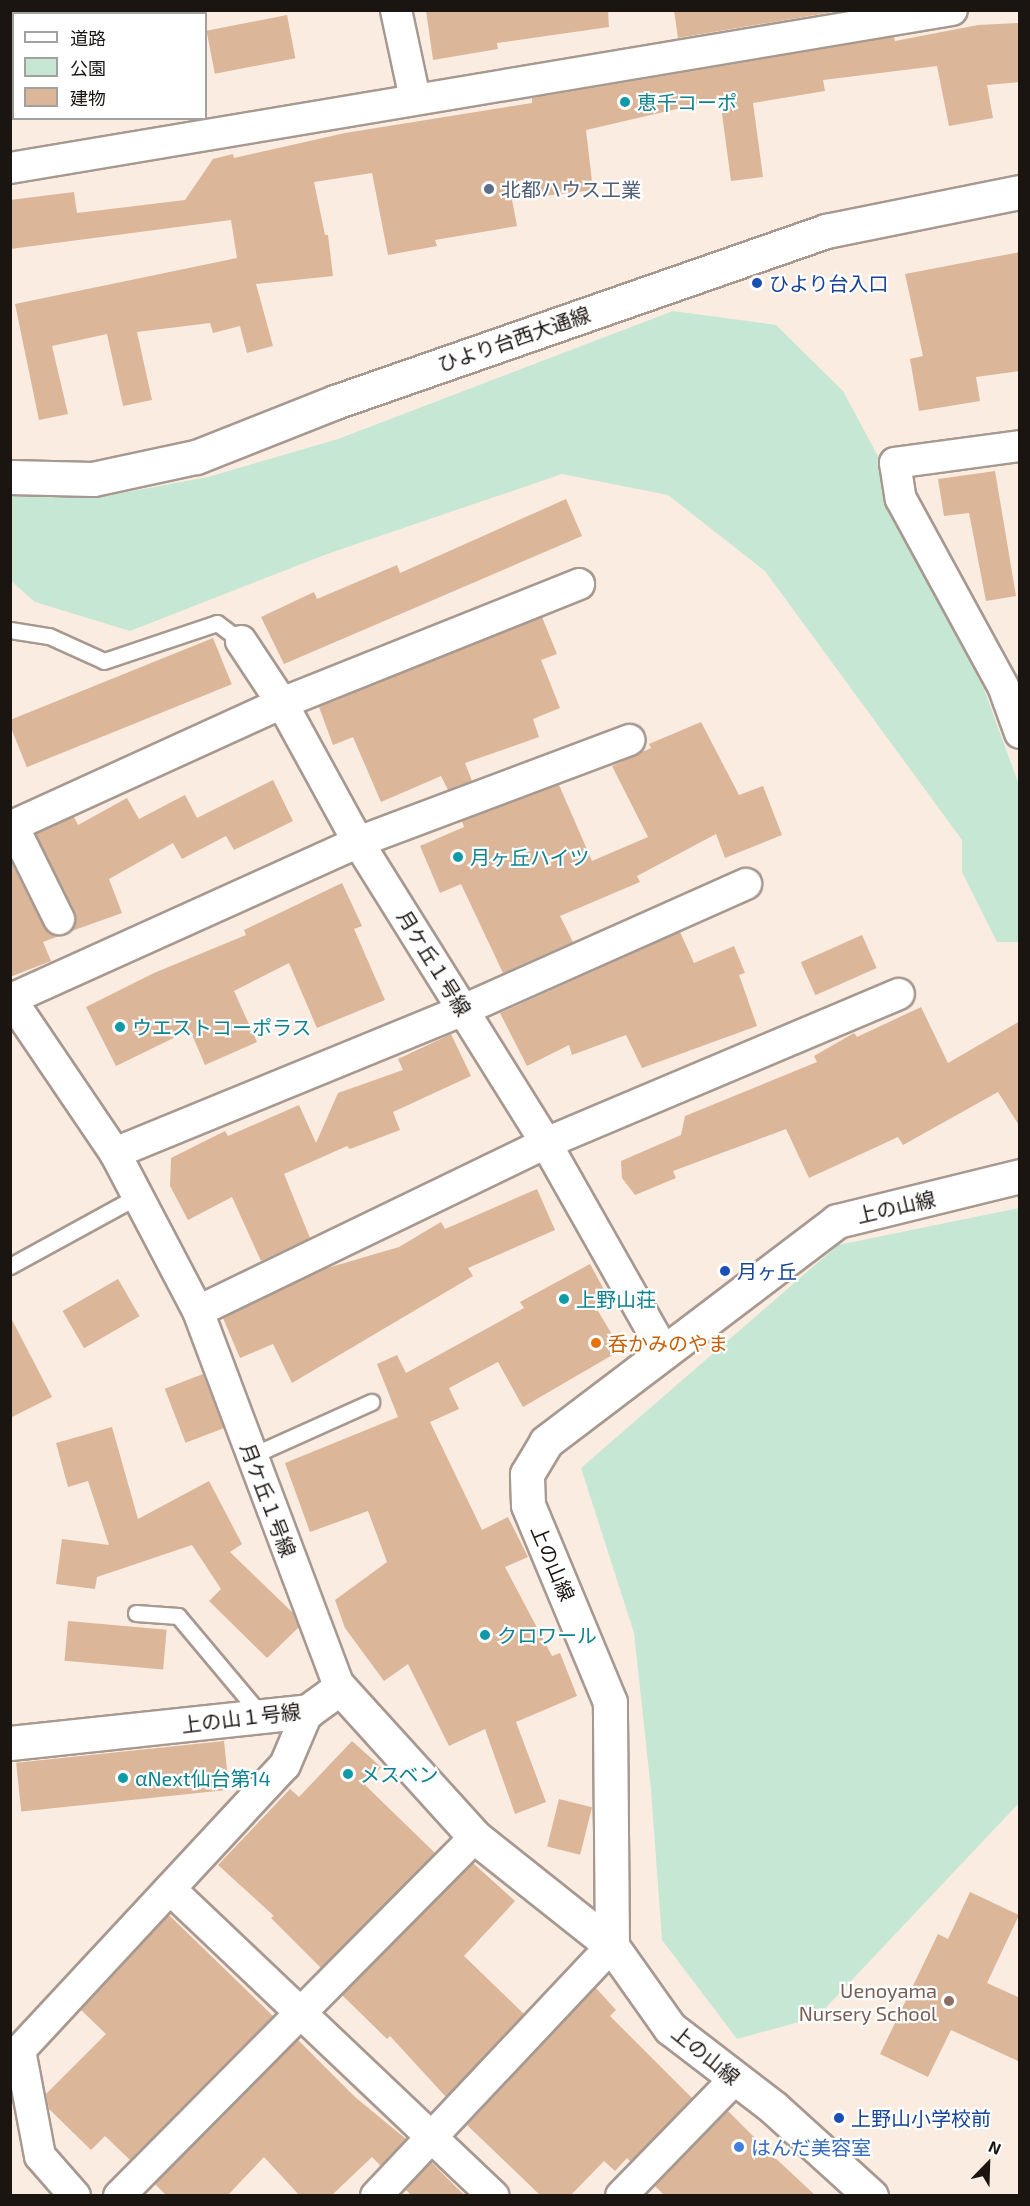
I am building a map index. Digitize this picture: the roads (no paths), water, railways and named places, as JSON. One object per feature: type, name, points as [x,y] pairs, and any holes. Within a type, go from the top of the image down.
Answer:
[{"type":"street","points":[[396,10],[415,99]]},
{"type":"street","points":[[10,168],[952,10]]},
{"type":"street","name":"ひより台西大通線","points":[[10,477],[93,479],[196,457],[334,402],[826,231],[1020,192]]},
{"type":"street","points":[[1020,446],[895,464],[901,498],[1011,685],[1020,733]]},
{"type":"street","points":[[59,919],[12,827],[282,703],[579,584]]},
{"type":"street","name":"月ケ丘１号線","points":[[241,641],[282,703],[358,842],[546,1143],[663,1350]]},
{"type":"street","points":[[11,999],[358,842],[629,740]]},
{"type":"street","points":[[115,1153],[464,1010],[746,884]]},
{"type":"street","points":[[198,1311],[546,1143],[899,994]]},
{"type":"street","name":"月ケ丘１号線","points":[[11,999],[115,1153],[136,1197],[198,1311],[340,1688]]},
{"type":"street","name":"上の山線","points":[[872,2196],[773,2107],[734,2080],[670,2028],[612,1946],[610,1702],[528,1505],[526,1474],[546,1442],[663,1350],[837,1221],[1020,1176]]},
{"type":"street","points":[[340,1688],[475,1837],[612,1946],[376,2196]]},
{"type":"street","name":"上の山１号線","points":[[10,1743],[308,1711],[340,1688]]},
{"type":"street","points":[[75,2196],[40,2156],[20,2050],[285,1765],[308,1711]]},
{"type":"street","points":[[119,2196],[303,2014],[475,1837]]},
{"type":"street","points":[[170,1889],[494,2196]]},
{"type":"street","points":[[621,2196],[734,2080]]},
{"type":"lane","points":[[10,630],[49,636],[104,661],[218,623],[241,641]]},
{"type":"lane","points":[[10,1266],[136,1197]]},
{"type":"lane","points":[[251,1456],[371,1402]]},
{"type":"lane","points":[[136,1613],[178,1616],[261,1716]]},
{"type":"place","name":"恵千コーポ","points":[[625,102]]},
{"type":"place","name":"北都ハウス工業","points":[[489,189]]},
{"type":"place","name":"ひより台入口","points":[[757,283]]},
{"type":"place","name":"月ヶ丘ハイツ","points":[[458,857]]},
{"type":"place","name":"ウエストコーポラス","points":[[120,1027]]},
{"type":"place","name":"月ヶ丘","points":[[725,1271]]},
{"type":"place","name":"上野山荘","points":[[564,1299]]},
{"type":"place","name":"呑かみのやま","points":[[596,1343]]},
{"type":"place","name":"クロワール","points":[[485,1635]]},
{"type":"place","name":"メスベン","points":[[348,1774]]},
{"type":"place","name":"αNext仙台第14","points":[[123,1778]]},
{"type":"place","name":"Uenoyama Nursery School","points":[[949,2001]]},
{"type":"place","name":"上野山小学校前","points":[[839,2118]]},
{"type":"place","name":"はんだ美容室","points":[[739,2147]]}]
